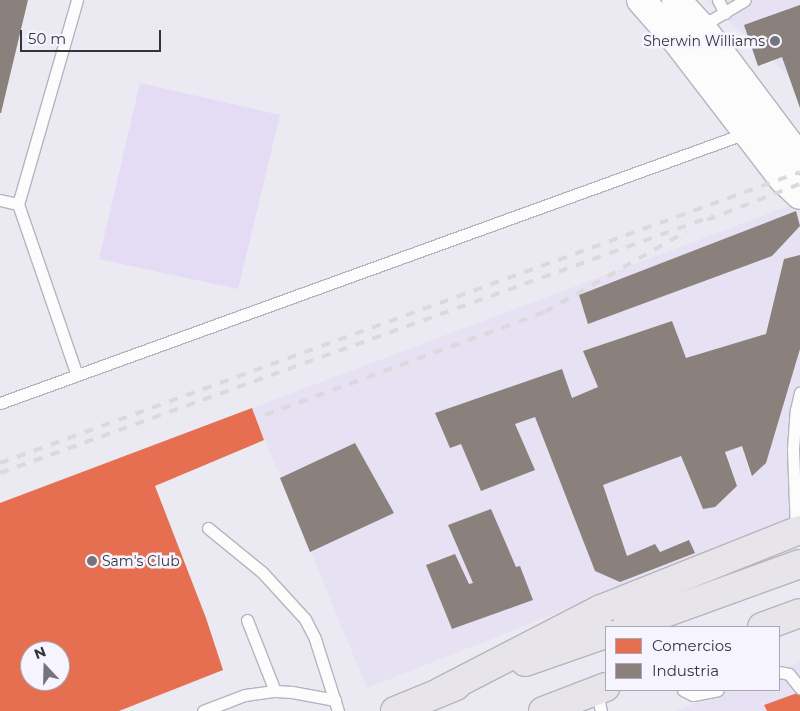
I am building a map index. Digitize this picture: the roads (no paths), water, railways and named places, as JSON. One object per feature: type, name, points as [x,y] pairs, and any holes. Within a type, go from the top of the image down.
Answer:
[{"type":"main road","points":[[641,0],[689,34],[800,159]]},
{"type":"main road","points":[[676,0],[689,34],[746,133],[791,188],[800,195]]},
{"type":"main road","points":[[440,692],[601,609],[798,530]]},
{"type":"main road","points":[[629,626],[800,564]]},
{"type":"main road","points":[[765,626],[800,613]]},
{"type":"main road","points":[[395,711],[440,692],[605,634]]},
{"type":"main road","points":[[543,711],[601,696]]},
{"type":"lane","points":[[77,0],[18,204],[77,375]]},
{"type":"lane","points":[[718,0],[725,13]]},
{"type":"lane","points":[[689,34],[745,0]]},
{"type":"lane","points":[[0,403],[746,133]]},
{"type":"lane","points":[[0,200],[18,204]]},
{"type":"lane","points":[[798,530],[792,483],[800,392]]},
{"type":"lane","points":[[208,528],[262,572],[305,619],[315,639],[337,706]]},
{"type":"lane","points":[[248,620],[275,691]]},
{"type":"lane","points":[[780,672],[789,674],[800,688]]},
{"type":"lane","points":[[203,711],[245,695],[275,691],[292,692],[337,706]]},
{"type":"lane","points":[[685,691],[693,695],[713,691]]},
{"type":"railway","points":[[0,463],[800,172]]},
{"type":"railway","points":[[707,220],[800,184]]},
{"type":"railway","points":[[0,473],[713,216]]},
{"type":"railway","points":[[265,415],[545,312],[687,231]]},
{"type":"place","name":"Sherwin Williams","points":[[775,41]]},
{"type":"place","name":"Sam's Club","points":[[92,561]]}]
